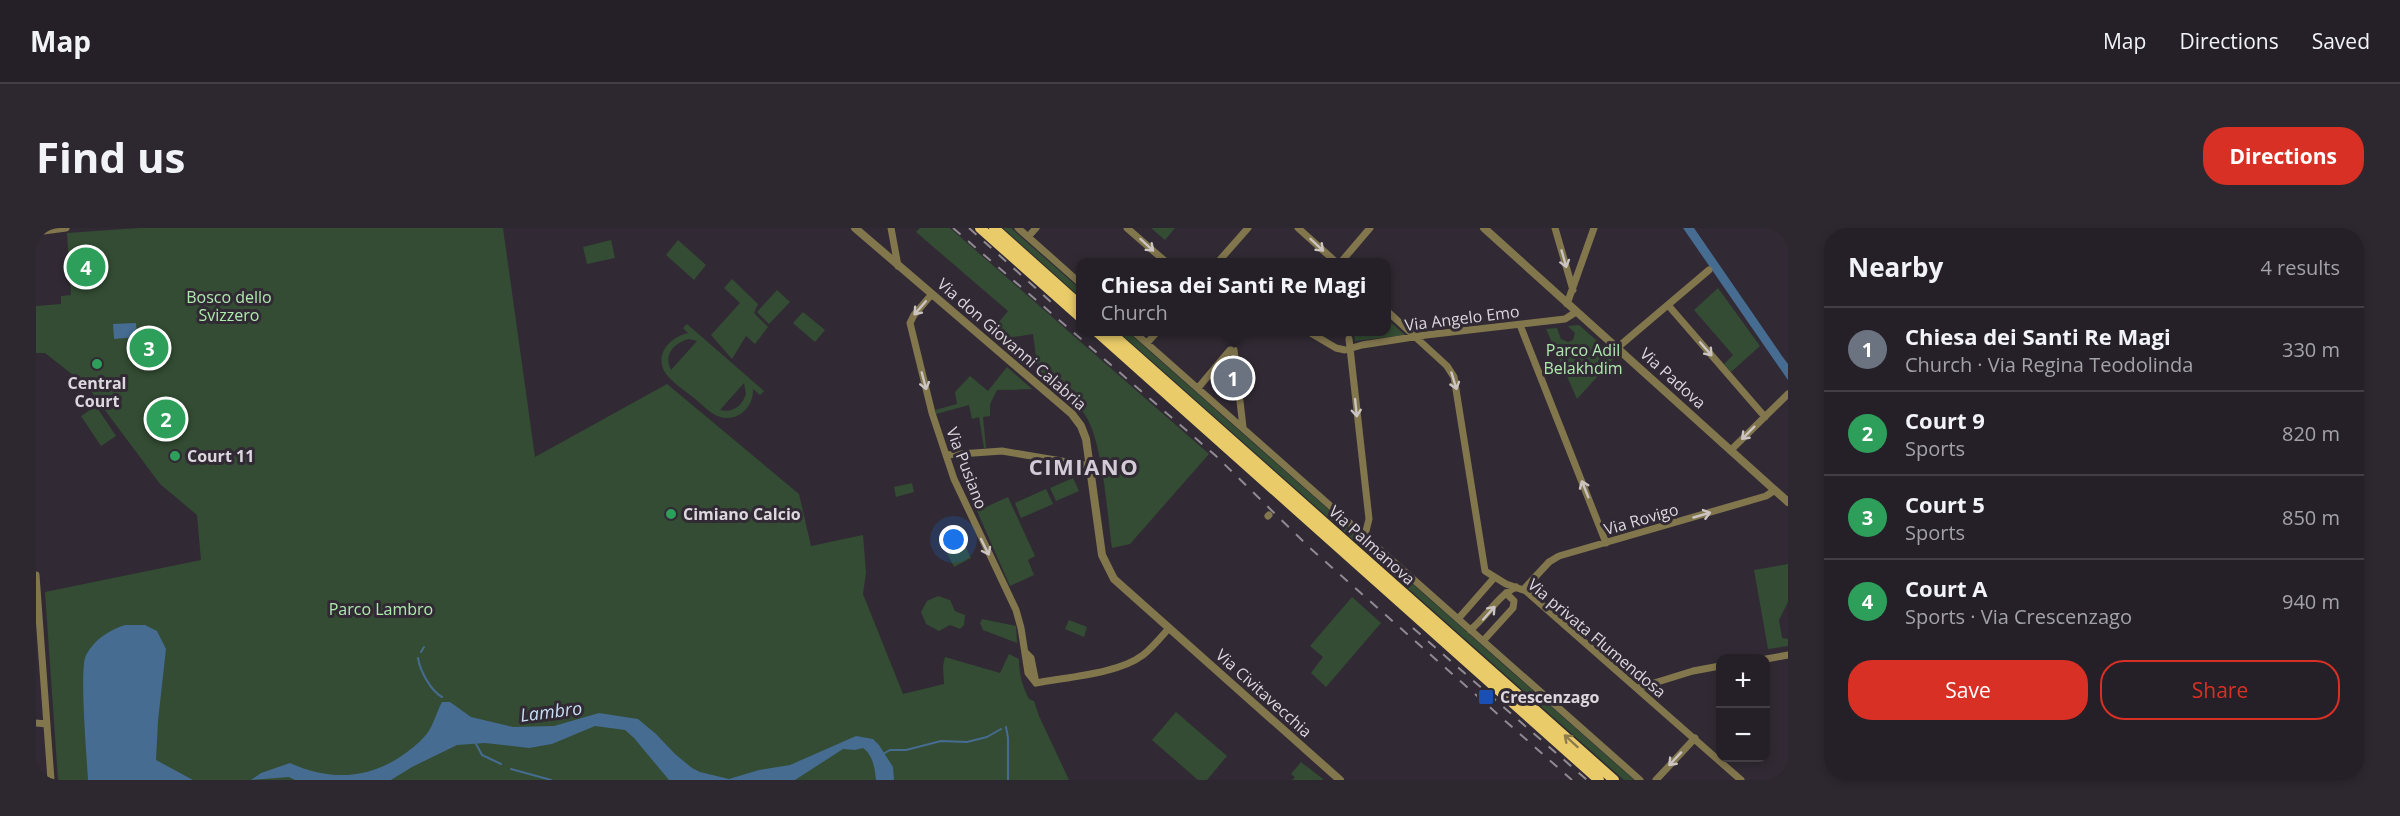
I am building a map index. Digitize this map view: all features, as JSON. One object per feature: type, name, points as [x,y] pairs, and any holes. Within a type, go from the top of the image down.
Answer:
[{"type":"highway","points":[[980,228],[1076,313]]},
{"type":"highway","points":[[994,228],[1076,301]]},
{"type":"highway","name":"Via Palmanova","points":[[1101,336],[1599,780]]},
{"type":"highway","name":"Via Palmanova","points":[[1114,336],[1614,780]]},
{"type":"street","points":[[36,232],[66,228]]},
{"type":"street","name":"Via don Giovanni Calabria","points":[[855,228],[1072,414],[1085,434],[1101,548],[1107,567],[1119,586],[1169,628]]},
{"type":"street","points":[[891,228],[898,266]]},
{"type":"street","points":[[1018,228],[1076,279]]},
{"type":"street","points":[[1028,237],[1036,228]]},
{"type":"street","points":[[1127,228],[1161,258]]},
{"type":"street","points":[[1222,258],[1248,228]]},
{"type":"street","points":[[1298,228],[1332,258]]},
{"type":"street","points":[[1344,258],[1370,228]]},
{"type":"street","name":"Via Padova","points":[[1484,228],[1788,502]]},
{"type":"street","points":[[1555,228],[1573,290]]},
{"type":"street","points":[[1567,304],[1594,228]]},
{"type":"street","points":[[1617,348],[1709,270]]},
{"type":"street","name":"Via Pusiano","points":[[932,294],[914,315],[910,324],[932,412],[962,499],[1017,614],[1025,652],[1031,660],[1036,683],[1129,663],[1145,653],[1169,628]]},
{"type":"street","points":[[1668,305],[1765,417]]},
{"type":"street","name":"Via Angelo Emo","points":[[1349,349],[1365,344],[1566,319],[1576,312]]},
{"type":"street","points":[[1391,315],[1447,366],[1455,380],[1483,564],[1486,572],[1494,578],[1458,619]]},
{"type":"street","points":[[1520,325],[1606,543]]},
{"type":"street","name":"Via Palmanova","points":[[1139,336],[1640,780]]},
{"type":"street","points":[[1147,343],[1153,336]]},
{"type":"street","points":[[1316,336],[1336,348],[1349,349]]},
{"type":"street","points":[[1349,339],[1369,519],[1365,535]]},
{"type":"street","points":[[1198,388],[1230,350],[1234,350],[1243,428]]},
{"type":"street","points":[[1731,450],[1788,394]]},
{"type":"street","points":[[946,455],[999,451],[1091,466]]},
{"type":"street","name":"Via Rovigo","points":[[1506,593],[1520,588],[1554,558],[1766,496],[1775,490]]},
{"type":"street","points":[[36,575],[38,643],[51,778]]},
{"type":"street","name":"Via privata Flumendosa","points":[[1494,578],[1520,588],[1638,688],[1741,780]]},
{"type":"street","points":[[1470,630],[1506,593],[1514,601],[1513,606],[1483,641]]},
{"type":"street","name":"Via Civitavecchia","points":[[1169,628],[1340,780]]},
{"type":"street","points":[[1770,658],[1788,655]]},
{"type":"street","points":[[1638,688],[1699,669],[1716,667]]},
{"type":"street","points":[[36,723],[47,724]]},
{"type":"street","points":[[1656,780],[1695,738]]},
{"type":"green space","name":"Parco Lambro","points":[[139,228],[503,228],[535,457],[667,384],[799,494],[811,546],[863,535],[866,573],[863,594],[903,694],[944,684],[945,657],[1000,673],[1009,654],[1019,659],[1024,689],[1029,699],[1034,701],[1069,780],[58,780],[45,592],[201,560],[197,515],[160,484],[87,386],[45,353],[36,353],[36,306],[61,304],[61,296],[71,295],[67,233]]},
{"type":"green space","points":[[920,228],[950,228],[1209,454],[1130,544],[1112,548],[1100,457],[1090,424],[1073,401],[1038,371],[1033,334],[1001,339],[991,332],[1008,311],[916,232]]},
{"type":"green space","points":[[1003,228],[1011,228],[1076,285],[1076,293]]},
{"type":"green space","points":[[1151,228],[1175,228],[1165,240]]},
{"type":"green space","points":[[611,240],[615,258],[587,264],[583,247]]},
{"type":"green space","points":[[678,240],[706,265],[694,280],[666,255]]},
{"type":"green space","points":[[732,279],[758,304],[754,313],[768,327],[755,344],[746,336],[732,359],[711,335],[740,303],[724,288]]},
{"type":"green space","points":[[1718,288],[1760,346],[1731,372],[1724,364],[1733,355],[1694,310]]},
{"type":"green space","points":[[777,290],[790,302],[769,324],[757,312]]},
{"type":"green space","points":[[803,312],[825,330],[815,342],[793,323]]},
{"type":"green space","points":[[1391,322],[1405,335],[1355,341],[1354,336],[1391,336]]},
{"type":"green space","points":[[687,324],[764,391],[760,395],[753,389],[751,402],[744,412],[727,418],[713,414],[666,374],[661,360],[665,348],[675,338],[688,333],[683,328]],"holes":[[[689,339],[697,341],[671,370],[668,359],[671,350],[679,343]],[[744,383],[746,394],[742,402],[733,409],[720,410]]]},
{"type":"green space","name":"Parco Adil Belakhdim","points":[[1579,325],[1615,357],[1577,399],[1546,329],[1557,328],[1561,339],[1568,342],[1573,340],[1575,333],[1568,326]]},
{"type":"green space","points":[[1124,336],[1133,336],[1634,780],[1624,780]]},
{"type":"green space","points":[[1007,367],[1032,389],[997,390],[990,404],[990,416],[983,417],[986,448],[984,448],[979,417],[972,419],[969,405],[936,414],[935,410],[957,404],[955,392],[970,376],[988,391]]},
{"type":"green space","points":[[96,406],[116,436],[101,446],[81,416]]},
{"type":"green space","points":[[1073,478],[1079,491],[1056,501],[1050,488]]},
{"type":"green space","points":[[912,483],[914,492],[896,497],[894,487]]},
{"type":"green space","points":[[1046,489],[1053,504],[1021,518],[1015,503]]},
{"type":"green space","points":[[1008,497],[1035,556],[1028,560],[1034,575],[1010,586],[977,511]]},
{"type":"green space","points":[[962,540],[971,558],[954,567],[945,549]]},
{"type":"green space","points":[[1788,564],[1788,602],[1779,620],[1782,638],[1788,639],[1788,646],[1768,649],[1754,570]]},
{"type":"green space","points":[[938,596],[950,600],[955,611],[965,615],[964,625],[960,629],[950,625],[939,631],[926,624],[921,612],[927,601]]},
{"type":"green space","points":[[1352,597],[1381,623],[1326,687],[1311,673],[1323,657],[1310,646]]},
{"type":"green space","points":[[982,619],[1016,626],[1017,643],[983,630],[980,623]]},
{"type":"green space","points":[[1069,620],[1087,627],[1084,637],[1065,629]]},
{"type":"green space","points":[[1176,712],[1227,756],[1207,780],[1198,780],[1152,740]]},
{"type":"green space","points":[[1301,762],[1323,780],[1292,780],[1295,777],[1291,774]]},
{"type":"water","points":[[1683,228],[1694,228],[1788,364],[1788,380]]},
{"type":"water","points":[[136,323],[137,337],[114,339],[113,324]]},
{"type":"water","points":[[125,625],[145,625],[157,631],[166,649],[156,760],[193,780],[88,780],[83,695],[86,655],[103,636]]},
{"type":"water","points":[[442,702],[450,702],[471,717],[513,727],[554,726],[599,713],[638,719],[692,768],[729,779],[759,770],[790,765],[856,736],[873,739],[879,745],[893,767],[894,780],[876,780],[871,758],[863,748],[843,749],[795,780],[669,780],[625,730],[595,726],[552,744],[529,748],[485,743],[457,745],[391,780],[295,780],[289,777],[251,780],[261,773],[290,763],[304,769],[332,775],[360,773],[387,765],[425,736]]},
{"type":"waterway","points":[[421,652],[424,647]]},
{"type":"waterway","points":[[418,658],[427,680],[442,697]]},
{"type":"waterway","points":[[1006,727],[1008,780]]},
{"type":"waterway","points":[[883,754],[890,750],[906,750],[941,741],[967,742],[987,737],[1001,729]]},
{"type":"waterway","points":[[475,742],[482,755],[501,764]]},
{"type":"waterway","points":[[511,769],[551,780]]},
{"type":"railway","points":[[953,228],[1076,335]]},
{"type":"railway","points":[[969,228],[1051,302]]},
{"type":"railway","points":[[1078,336],[1216,456],[1310,548],[1572,780]]},
{"type":"railway","points":[[1413,628],[1587,780]]},
{"type":"place","name":"Court A","points":[[86,267]]},
{"type":"place","name":"Court 5","points":[[149,348]]},
{"type":"place","name":"Central Court","points":[[97,364]]},
{"type":"place","name":"Chiesa dei Santi Re Magi","points":[[1233,378]]},
{"type":"place","name":"Court 9","points":[[166,419]]},
{"type":"place","name":"Court 11","points":[[175,456]]},
{"type":"place","name":"Cimiano Calcio","points":[[671,514]]},
{"type":"place","name":"Crescenzago","points":[[1486,697]]},
{"type":"district","name":"CIMIANO","points":[[1084,466]]},
{"type":"park label","name":"Bosco dello Svizzero","points":[[229,306]]},
{"type":"water label","name":"Lambro","points":[[551,711]]}]
